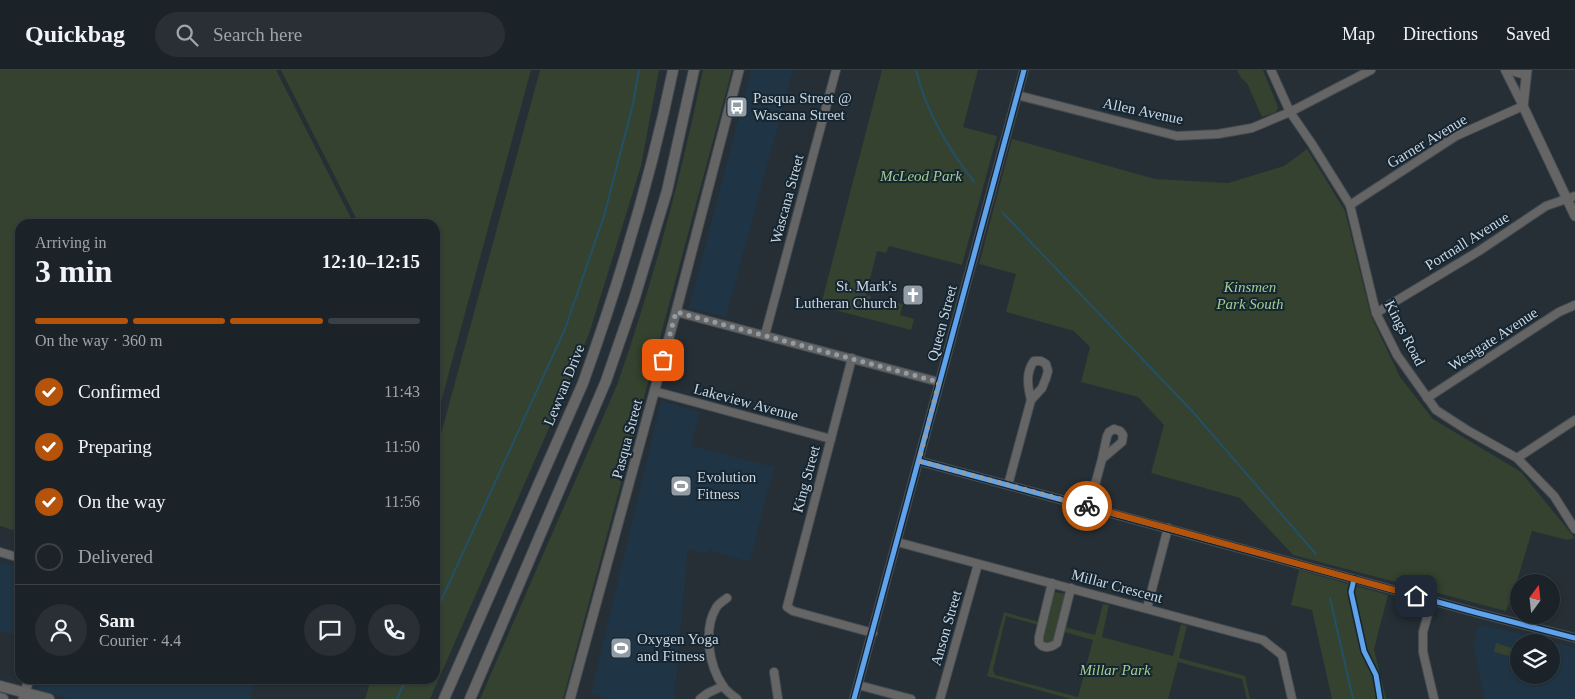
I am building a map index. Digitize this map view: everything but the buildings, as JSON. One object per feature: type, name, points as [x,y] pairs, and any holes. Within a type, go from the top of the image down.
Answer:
[{"type":"main road","name":"Lewvan Drive","points":[[444,699],[583,383],[610,306],[646,185],[673,70]]},
{"type":"main road","points":[[470,699],[609,372],[634,300],[667,191],[694,70]]},
{"type":"main road","points":[[450,699],[470,641]]},
{"type":"main road","points":[[0,686],[24,696],[49,699]]},
{"type":"street","name":"Pasqua Street","points":[[570,699],[676,312],[739,70]]},
{"type":"street","name":"Wascana Street","points":[[765,335],[836,70]]},
{"type":"street","name":"Queen Street","points":[[854,699],[1024,70]]},
{"type":"street","name":"Kings Road","points":[[1271,70],[1290,112],[1350,205],[1376,313],[1398,354],[1427,398],[1436,410],[1517,458],[1554,496],[1575,529]]},
{"type":"street","name":"Allen Avenue","points":[[1017,95],[1177,136],[1218,134],[1252,128],[1290,112],[1372,70]]},
{"type":"street","points":[[1507,70],[1526,73],[1523,106]]},
{"type":"street","points":[[1507,70],[1523,106],[1571,197],[1575,216]]},
{"type":"street","name":"Garner Avenue","points":[[1350,205],[1456,136],[1523,106]]},
{"type":"street","name":"Portnall Avenue","points":[[1376,313],[1479,251],[1546,206],[1571,197]]},
{"type":"street","name":"Westgate Avenue","points":[[1427,398],[1558,312],[1575,305]]},
{"type":"street","points":[[676,312],[939,382]]},
{"type":"street","name":"King Street","points":[[852,358],[787,607],[793,611],[873,633]]},
{"type":"street","points":[[1008,485],[1031,400],[1042,388],[1048,371],[1046,364],[1041,361],[1034,361],[1028,373],[1027,384],[1031,400]]},
{"type":"street","name":"Lakeview Avenue","points":[[654,391],[831,439]]},
{"type":"street","points":[[1517,458],[1575,420]]},
{"type":"street","points":[[1089,507],[1102,459]]},
{"type":"street","points":[[919,461],[1575,638]]},
{"type":"street","points":[[1147,608],[1168,528]]},
{"type":"street","name":"Millar Crescent","points":[[897,542],[1263,640],[1282,655],[1292,699]]},
{"type":"street","points":[[0,552],[15,556]]},
{"type":"street","name":"Anson Street","points":[[940,699],[978,564]]},
{"type":"street","points":[[1052,583],[1039,636],[1039,643],[1048,648],[1057,643],[1072,588]]},
{"type":"street","points":[[727,598],[716,606],[709,627],[708,640],[711,659],[723,686],[737,699]]},
{"type":"street","points":[[1432,600],[1423,632],[1423,652],[1434,699]]},
{"type":"street","points":[[774,672],[778,699]]},
{"type":"street","points":[[24,696],[28,684]]},
{"type":"street","points":[[858,684],[911,699]]},
{"type":"street","points":[[700,699],[723,686]]},
{"type":"shaded area","points":[[751,70],[793,70],[726,317],[689,308]]},
{"type":"shaded area","points":[[661,401],[700,412],[691,446],[774,467],[750,562],[709,550],[707,554],[688,549],[674,699],[612,699],[591,693]]},
{"type":"shaded area","points":[[0,562],[15,566],[15,635],[0,631]]},
{"type":"shaded area","points":[[1484,625],[1520,634],[1510,634],[1510,684],[1560,684],[1560,644],[1575,648],[1575,699],[1485,699],[1473,645],[1478,628]]},
{"type":"shaded area","points":[[39,684],[254,684],[250,699],[71,699],[37,690]]},
{"type":"green space","points":[[0,70],[276,70],[351,219],[15,219],[15,530],[0,526]]},
{"type":"green space","points":[[281,70],[531,70],[440,406],[440,219],[356,219]]},
{"type":"green space","points":[[540,70],[659,70],[641,166],[589,334],[440,676],[440,438]]},
{"type":"green space","points":[[703,70],[732,70],[563,699],[480,699],[617,385],[643,307],[665,229]]},
{"type":"green space","name":"McLeod Park","points":[[882,70],[978,70],[963,127],[997,136],[962,265],[889,246],[886,253],[877,251],[866,295],[871,296],[870,302],[876,304],[878,299],[903,304],[900,315],[914,319],[911,330],[827,308],[822,301]]},
{"type":"green space","points":[[1237,70],[1263,70],[1278,107],[1276,112],[1262,117],[1247,83],[1241,78]]},
{"type":"green space","name":"Kinsmen Park South","points":[[1012,139],[1155,179],[1228,183],[1284,166],[1307,149],[1345,211],[1371,316],[1400,377],[1433,419],[1521,472],[1575,538],[1567,540],[1532,531],[1519,574],[1510,574],[1510,601],[1506,611],[1293,555],[1240,498],[1151,473],[1164,425],[1138,397],[1081,382],[1090,347],[1074,331],[1006,312],[1016,274],[979,264]]},
{"type":"green space","points":[[1299,570],[1388,595],[1374,649],[1386,699],[1332,699],[1312,610],[1291,605]]},
{"type":"green space","points":[[1055,592],[1066,594],[1053,642],[1049,644],[1044,643],[1043,639]]},
{"type":"green space","name":"Millar Park","points":[[1103,604],[1109,605],[1102,637],[1173,656],[1181,624],[1187,626],[1179,658],[1245,676],[1250,699],[1247,699],[1242,679],[1178,662],[1168,699],[1071,699],[987,676],[1004,612],[1039,622],[1038,625],[1006,616],[993,670],[995,675],[1078,697],[1093,640],[1064,632],[1065,627],[1095,635]]},
{"type":"green space","points":[[1496,643],[1510,647],[1510,656],[1494,652]]},
{"type":"green space","points":[[370,684],[437,684],[430,699],[365,699]]},
{"type":"waterway","points":[[440,603],[565,329],[604,216],[633,104],[639,70]]},
{"type":"waterway","points":[[916,70],[920,85],[939,129],[955,156],[974,182]]},
{"type":"waterway","points":[[1002,212],[1193,412],[1316,554]]},
{"type":"waterway","points":[[1330,598],[1353,699]]},
{"type":"waterway","points":[[397,699],[404,684]]},
{"type":"cycle path","points":[[854,699],[1024,70]]},
{"type":"cycle path","points":[[919,461],[1575,638]]},
{"type":"cycle path","points":[[1354,579],[1351,592],[1364,651],[1376,675],[1380,699]]},
{"type":"way so far","points":[[663,360],[676,312],[939,382],[919,461],[1087,506]]},
{"type":"place","name":"Pasqua Street @ Wascana Street","points":[[737,107]]},
{"type":"place","name":"St. Mark's Lutheran Church","points":[[913,295]]},
{"type":"place","name":"Evolution Fitness","points":[[681,486]]},
{"type":"place","name":"Oxygen Yoga and Fitness","points":[[621,648]]},
{"type":"route","points":[[1087,506],[1416,596]]}]
